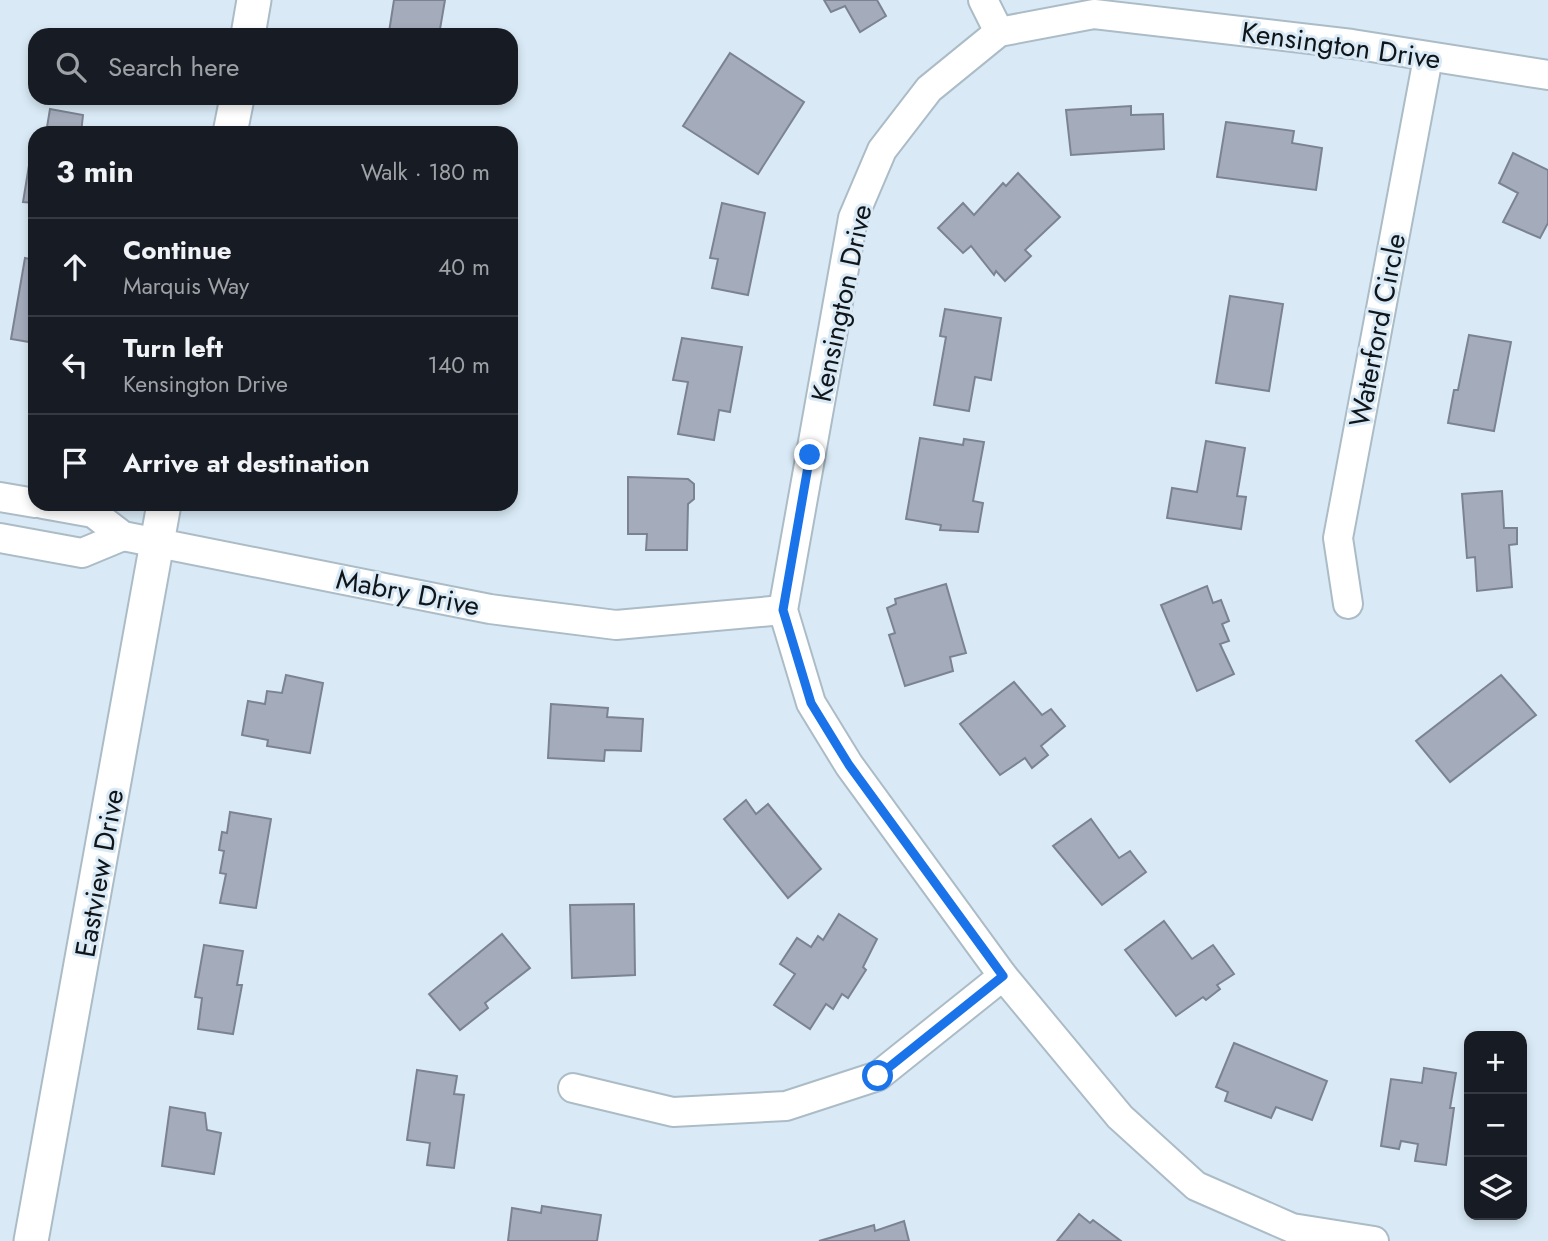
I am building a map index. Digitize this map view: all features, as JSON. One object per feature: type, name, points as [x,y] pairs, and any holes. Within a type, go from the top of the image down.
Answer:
[{"type":"street","points":[[249,28],[254,0]]},
{"type":"street","points":[[983,0],[999,32]]},
{"type":"street","name":"Kensington Drive","points":[[1374,1241],[1292,1228],[1196,1186],[1120,1117],[1003,976],[849,765],[811,703],[783,610],[853,218],[882,150],[929,89],[999,32],[1094,14],[1352,44],[1548,75]]},
{"type":"street","name":"Waterford Circle","points":[[1348,604],[1338,538],[1428,58]]},
{"type":"street","points":[[231,126],[236,105]]},
{"type":"street","points":[[0,497],[28,502]]},
{"type":"street","name":"Mabry Drive","points":[[82,511],[93,513],[123,536],[490,609],[616,625],[783,610]]},
{"type":"street","name":"Eastview Drive","points":[[31,1241],[163,511]]},
{"type":"street","points":[[0,538],[82,553],[123,536]]},
{"type":"street","points":[[573,1088],[673,1112],[786,1106],[878,1076],[1003,976]]},
{"type":"building","points":[[394,0],[445,0],[440,28],[390,28]]},
{"type":"building","points":[[824,0],[877,0],[886,16],[860,32],[845,6],[831,12]]},
{"type":"building","points":[[730,53],[804,102],[758,174],[683,126]]},
{"type":"building","points":[[1131,106],[1131,115],[1163,114],[1164,149],[1071,155],[1066,110]]},
{"type":"building","points":[[50,109],[83,115],[82,126],[47,126]]},
{"type":"building","points":[[1226,122],[1294,131],[1292,143],[1322,148],[1316,190],[1217,177]]},
{"type":"building","points":[[1513,153],[1548,170],[1548,223],[1540,238],[1503,222],[1518,193],[1499,183]]},
{"type":"building","points":[[28,171],[28,202],[23,202]]},
{"type":"building","points":[[1018,173],[1060,217],[1025,250],[1031,256],[1005,281],[996,271],[994,275],[971,246],[963,253],[938,228],[963,203],[974,215],[1003,183],[1006,186]]},
{"type":"building","points":[[722,203],[765,213],[748,295],[712,288],[718,259],[710,258]]},
{"type":"building","points":[[25,258],[28,259],[28,342],[11,339]]},
{"type":"building","points":[[1230,296],[1283,304],[1269,391],[1216,383]]},
{"type":"building","points":[[945,309],[1001,318],[991,380],[975,377],[969,411],[934,405],[946,337],[940,336]]},
{"type":"building","points":[[1469,335],[1511,342],[1494,431],[1448,423]]},
{"type":"building","points":[[682,338],[742,347],[730,412],[719,410],[714,440],[678,434],[688,382],[673,380]]},
{"type":"building","points":[[920,438],[963,445],[964,439],[984,442],[973,501],[983,503],[978,532],[940,530],[941,525],[906,519]]},
{"type":"building","points":[[1206,441],[1245,448],[1237,496],[1246,497],[1241,529],[1167,518],[1172,488],[1197,492]]},
{"type":"building","points":[[628,477],[688,479],[694,484],[694,499],[688,504],[687,550],[646,550],[647,534],[628,534]]},
{"type":"building","points":[[1502,491],[1504,528],[1517,528],[1517,544],[1509,545],[1512,587],[1477,591],[1475,557],[1467,558],[1462,494]]},
{"type":"building","points":[[946,584],[966,653],[950,657],[953,671],[905,686],[889,635],[895,633],[887,608],[896,604],[895,599]]},
{"type":"building","points":[[1207,586],[1213,603],[1221,600],[1229,621],[1222,624],[1229,641],[1220,644],[1234,674],[1197,691],[1161,605]]},
{"type":"building","points":[[286,675],[323,683],[310,753],[267,746],[268,740],[242,735],[248,701],[265,704],[267,691],[282,693]]},
{"type":"building","points":[[1501,675],[1536,715],[1450,782],[1416,741]]},
{"type":"building","points":[[1014,682],[1042,715],[1051,709],[1065,726],[1041,746],[1048,755],[1032,768],[1025,758],[1000,775],[960,724]]},
{"type":"building","points":[[551,704],[608,708],[607,717],[643,719],[641,751],[605,750],[604,761],[548,758]]},
{"type":"building","points":[[746,800],[756,814],[768,804],[821,869],[788,898],[724,819]]},
{"type":"building","points":[[230,812],[271,819],[256,908],[220,903],[226,874],[220,873],[224,851],[219,850],[222,832],[227,833]]},
{"type":"building","points":[[1091,819],[1119,858],[1130,851],[1146,872],[1102,905],[1053,846]]},
{"type":"building","points":[[634,904],[635,975],[572,978],[570,905]]},
{"type":"building","points":[[839,914],[877,939],[863,967],[866,970],[848,998],[842,994],[833,1009],[826,1004],[810,1029],[774,1005],[795,974],[780,964],[797,938],[811,947],[818,936],[823,940]]},
{"type":"building","points":[[1164,921],[1192,959],[1213,945],[1234,974],[1217,985],[1220,989],[1206,1000],[1203,997],[1176,1016],[1125,950]]},
{"type":"building","points":[[502,934],[530,968],[485,1003],[488,1008],[460,1030],[429,994]]},
{"type":"building","points":[[204,945],[243,951],[237,985],[242,985],[233,1034],[198,1029],[202,998],[195,997]]},
{"type":"building","points":[[1234,1043],[1327,1081],[1312,1120],[1276,1107],[1271,1118],[1225,1101],[1228,1092],[1216,1087]]},
{"type":"building","points":[[1424,1068],[1456,1073],[1450,1108],[1454,1108],[1446,1165],[1415,1161],[1418,1144],[1401,1141],[1399,1149],[1381,1146],[1391,1079],[1422,1083]]},
{"type":"building","points":[[417,1070],[457,1076],[454,1094],[464,1095],[454,1168],[427,1165],[430,1143],[407,1140]]},
{"type":"building","points":[[170,1107],[205,1113],[207,1130],[221,1133],[214,1174],[162,1166]]},
{"type":"building","points":[[542,1206],[601,1215],[597,1241],[508,1241],[512,1208],[541,1213]]},
{"type":"building","points":[[1079,1214],[1090,1223],[1093,1220],[1121,1241],[1057,1241]]},
{"type":"building","points":[[904,1221],[909,1241],[819,1241],[874,1225],[875,1231]]},
{"type":"route","points":[[810,455],[783,610],[811,703],[849,765],[1003,976],[878,1076]]}]
